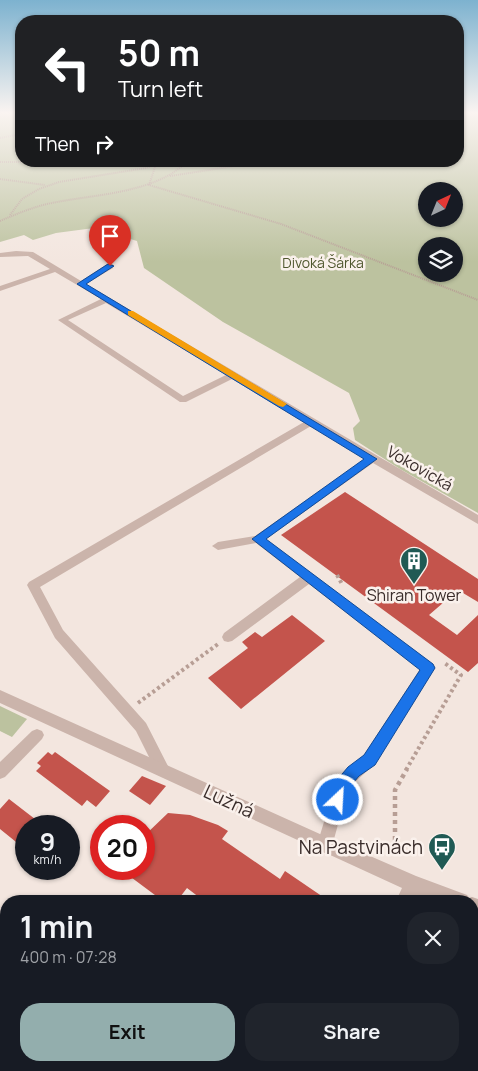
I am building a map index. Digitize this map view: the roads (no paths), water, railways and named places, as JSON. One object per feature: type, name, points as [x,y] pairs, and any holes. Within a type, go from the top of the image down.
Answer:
[{"type":"street","name":"Lužná","points":[[0,696],[325,845],[414,884],[444,895]]},
{"type":"street","points":[[408,895],[414,884]]},
{"type":"lane","name":"Vokovická","points":[[0,255],[30,254],[108,299],[372,459],[478,520]]},
{"type":"lane","points":[[81,284],[110,266]]},
{"type":"lane","points":[[0,289],[56,269]]},
{"type":"lane","points":[[108,299],[62,320],[183,400],[233,375]]},
{"type":"lane","points":[[163,770],[141,727],[60,634],[33,585],[312,422]]},
{"type":"lane","points":[[218,546],[258,539],[372,459]]},
{"type":"lane","points":[[258,539],[428,668],[369,760],[342,784],[325,845]]},
{"type":"lane","points":[[228,637],[308,578]]},
{"type":"lane","points":[[0,772],[37,735]]},
{"type":"place","name":"Shiran Tower","points":[[414,585]]},
{"type":"place","name":"Na Pastvinách","points":[[442,871]]},
{"type":"park label","name":"Divoká Šárka","points":[[323,263]]}]
